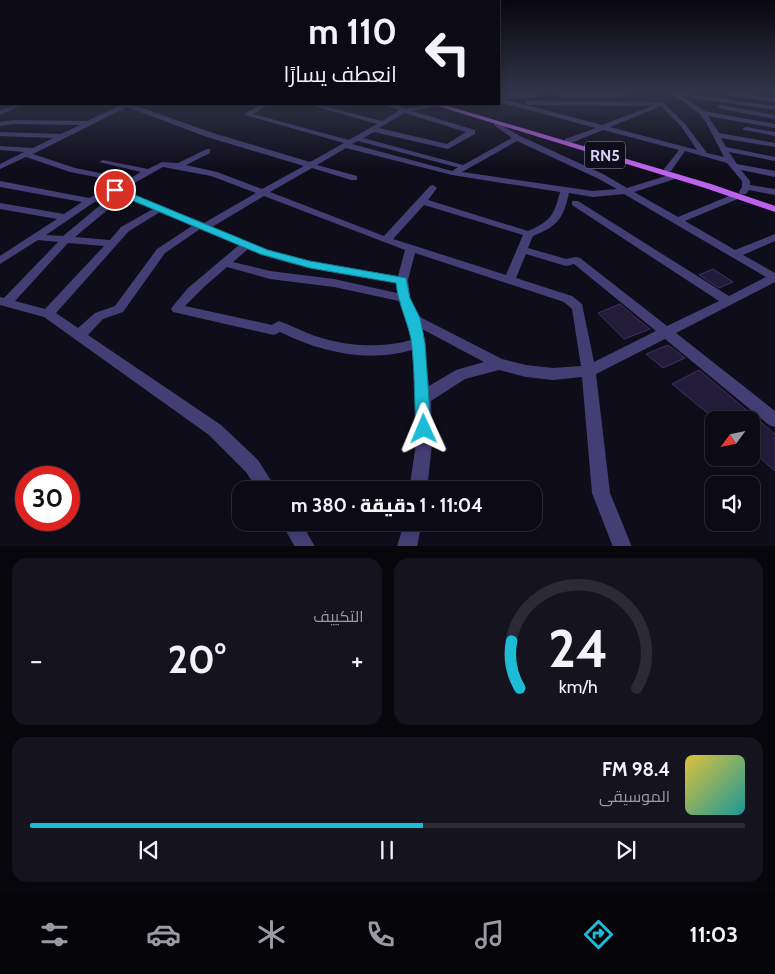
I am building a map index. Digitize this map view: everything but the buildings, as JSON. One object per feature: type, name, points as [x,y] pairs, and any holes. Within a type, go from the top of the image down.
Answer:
[{"type":"main road","name":"RN5","points":[[476,117],[675,176],[742,192],[775,209]]},
{"type":"main road","name":"RN5","points":[[491,117],[668,169],[775,204]]},
{"type":"street","points":[[0,167],[100,117]]},
{"type":"street","points":[[162,117],[197,131],[354,178]]},
{"type":"street","points":[[260,117],[452,173],[593,194],[628,191],[675,176]]},
{"type":"street","points":[[361,117],[382,123]]},
{"type":"street","points":[[78,336],[99,316],[119,309],[161,251],[393,117]]},
{"type":"street","points":[[372,129],[448,147],[472,133],[434,117]]},
{"type":"street","points":[[562,117],[775,174]]},
{"type":"street","points":[[568,141],[626,117]]},
{"type":"street","points":[[676,117],[704,154]]},
{"type":"street","points":[[706,117],[718,135],[732,164],[746,181],[742,192]]},
{"type":"street","points":[[0,118],[14,122]]},
{"type":"street","points":[[727,118],[775,126]]},
{"type":"street","points":[[0,124],[14,122],[89,123]]},
{"type":"street","points":[[710,123],[775,134]]},
{"type":"street","points":[[496,124],[517,138],[566,159],[628,191],[775,278]]},
{"type":"street","points":[[0,134],[60,136]]},
{"type":"street","points":[[718,135],[775,145]]},
{"type":"street","points":[[452,173],[517,138]]},
{"type":"street","points":[[350,142],[459,165]]},
{"type":"street","points":[[0,148],[29,152],[73,170],[128,182]]},
{"type":"street","points":[[668,169],[683,149]]},
{"type":"street","points":[[726,150],[775,159]]},
{"type":"street","points":[[179,166],[207,151]]},
{"type":"street","points":[[103,162],[147,171]]},
{"type":"street","points":[[3,302],[66,239],[128,182],[165,163],[214,174],[386,240],[568,299],[578,306],[590,371],[601,493],[623,546]]},
{"type":"street","points":[[0,184],[90,201]]},
{"type":"street","points":[[386,240],[433,188]]},
{"type":"street","points":[[509,280],[529,234],[550,225],[558,217],[565,190]]},
{"type":"street","points":[[0,261],[90,201],[118,191],[246,246],[310,264],[402,280]]},
{"type":"street","points":[[678,220],[742,192],[775,192]]},
{"type":"street","points":[[422,201],[529,234]]},
{"type":"street","points":[[575,203],[728,301]]},
{"type":"street","points":[[0,206],[64,217]]},
{"type":"street","points":[[48,314],[125,229],[161,208]]},
{"type":"street","points":[[35,236],[111,243]]},
{"type":"street","points":[[735,254],[775,238]]},
{"type":"street","points":[[246,246],[227,264],[209,274],[177,309],[274,330],[279,326],[302,338],[349,348],[379,352],[401,350],[418,343]]},
{"type":"street","points":[[411,248],[402,280],[404,298],[414,318],[423,398],[424,444],[419,481]]},
{"type":"street","points":[[521,250],[566,263],[576,260],[775,420]]},
{"type":"street","points":[[227,264],[270,275],[334,283],[404,298]]},
{"type":"street","points":[[414,318],[499,364],[526,371],[553,374],[590,371],[775,278]]},
{"type":"street","points":[[3,302],[48,314],[215,430],[252,466],[262,481]]},
{"type":"street","points":[[423,398],[461,374],[499,364]]},
{"type":"street","points":[[296,531],[306,546]]},
{"type":"street","points":[[407,546],[411,531]]},
{"type":"route","points":[[115,190],[264,252],[310,264],[402,280],[404,298],[414,318],[418,343],[424,429]]}]
